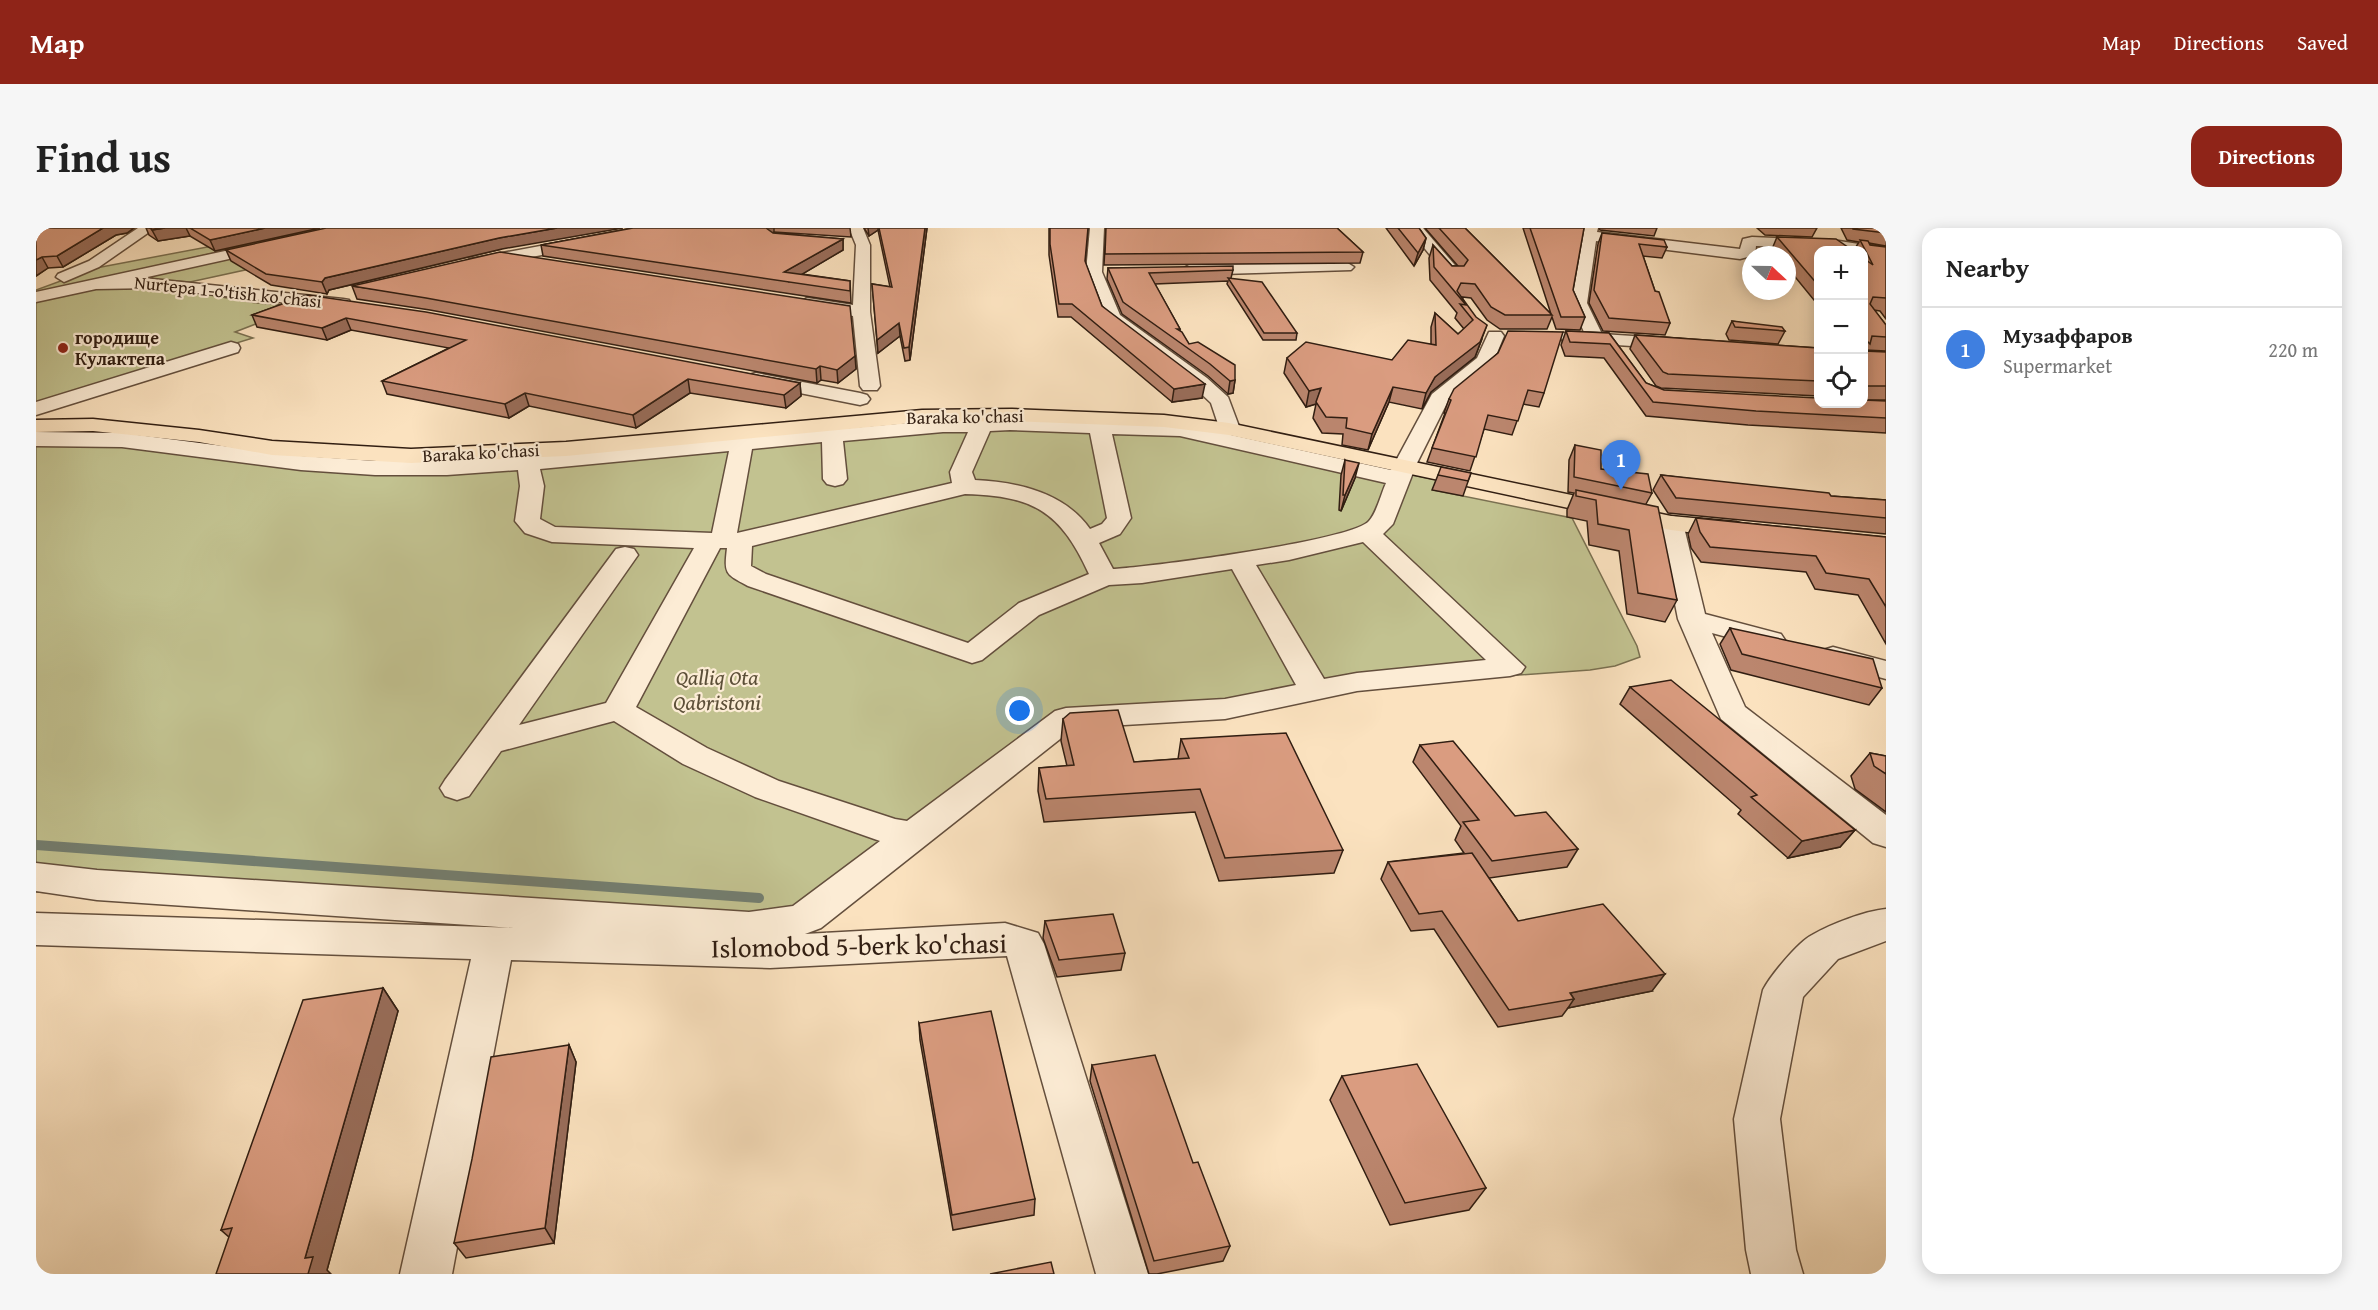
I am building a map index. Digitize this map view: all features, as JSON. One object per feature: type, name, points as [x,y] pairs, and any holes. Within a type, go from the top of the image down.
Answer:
[{"type":"main road","name":"Baraka ko'chasi","points":[[36,426],[93,425],[200,436],[272,448],[411,456],[566,449],[922,416],[1012,415],[1143,420],[1228,429],[1402,472],[1671,524],[1755,531]]},
{"type":"street","points":[[36,286],[69,276],[94,264],[147,228]]},
{"type":"street","points":[[36,297],[284,245],[321,230],[351,228]]},
{"type":"street","points":[[457,267],[503,256],[660,228]]},
{"type":"street","points":[[1087,228],[1096,228],[1100,272],[1112,318],[1200,382],[1221,401],[1228,429]]},
{"type":"street","points":[[1415,228],[1454,274]]},
{"type":"street","points":[[321,230],[342,242]]},
{"type":"street","points":[[1623,356],[1603,338],[1579,303],[1591,232],[1740,254],[1749,253],[1748,242],[1752,241],[1839,245],[1886,253]]},
{"type":"street","points":[[744,377],[865,392],[857,239]]},
{"type":"street","points":[[184,249],[227,241]]},
{"type":"street","points":[[503,256],[561,265]]},
{"type":"street","points":[[94,264],[128,258]]},
{"type":"street","points":[[1174,271],[1346,267]]},
{"type":"street","name":"Nurtepa 1-o'tish ko'chasi","points":[[91,284],[153,283],[319,300],[358,299]]},
{"type":"street","points":[[791,301],[861,312]]},
{"type":"street","points":[[725,541],[738,570],[757,580],[972,654],[1029,609],[1104,577],[1142,574],[1289,552],[1368,533],[1381,524],[1402,472],[1439,398],[1485,361],[1487,331],[1517,336]]},
{"type":"street","points":[[1550,337],[1603,338],[1692,345]]},
{"type":"street","points":[[36,409],[231,348]]},
{"type":"street","points":[[36,440],[122,440],[301,463],[375,468],[447,468],[528,463],[832,435],[982,425],[1180,430],[1402,472]]},
{"type":"street","points":[[965,487],[961,472],[982,425]]},
{"type":"street","points":[[1085,540],[1111,529],[1119,518],[1100,428]]},
{"type":"street","points":[[832,435],[835,479]]},
{"type":"street","points":[[490,743],[618,710],[725,541],[742,443]]},
{"type":"street","points":[[528,463],[532,486],[527,521],[534,528],[552,534],[725,541],[965,487],[1001,491],[1036,500],[1066,516],[1085,540],[1104,577]]},
{"type":"street","points":[[1671,524],[1692,619],[1732,712],[1886,834]]},
{"type":"street","points":[[36,877],[97,885],[749,928],[787,924],[807,916],[915,836],[1066,718],[1225,709],[1357,682],[1510,667],[1368,533]]},
{"type":"street","points":[[457,788],[625,555]]},
{"type":"street","points":[[1240,560],[1314,689]]},
{"type":"street","points":[[1692,619],[1886,670]]},
{"type":"street","points":[[618,710],[695,756],[767,789],[892,832],[915,836]]},
{"type":"street","points":[[1777,1274],[1771,1250],[1757,1119],[1784,990],[1824,946],[1876,926],[1886,925]]},
{"type":"street","points":[[36,929],[494,944],[426,1274]]},
{"type":"street","name":"Islomobod 5-berk ko'chasi","points":[[494,944],[771,952],[1005,939],[1023,944],[1122,1274]]},
{"type":"green space","points":[[239,241],[245,246],[36,293],[36,290],[96,268]]},
{"type":"green space","points":[[261,250],[245,270],[190,282],[130,278]]},
{"type":"green space","points":[[147,284],[256,303],[302,306],[235,332],[253,338],[36,404],[36,300],[93,288]]},
{"type":"green space","name":"Qalliq Ota Qabristoni","points":[[902,426],[1183,429],[1437,480],[1433,490],[1572,518],[1637,646],[1640,657],[1615,666],[1590,670],[1394,684],[1069,722],[750,937],[36,892],[36,437],[380,465]]},
{"type":"building","points":[[36,228],[103,228],[57,256],[42,257],[36,260]]},
{"type":"building","points":[[190,228],[265,228],[210,240]]},
{"type":"building","points":[[326,228],[557,228],[499,238],[325,278],[322,282],[266,274],[226,250]]},
{"type":"building","points":[[633,228],[766,228],[773,233],[843,239],[784,272],[850,281],[850,291],[541,245]]},
{"type":"building","points":[[879,228],[925,228],[909,347],[904,348],[899,323],[877,340],[872,284],[892,287]]},
{"type":"building","points":[[1050,228],[1088,228],[1085,261],[1102,306],[1205,384],[1174,389],[1072,304],[1059,304],[1050,244]]},
{"type":"building","points":[[1106,228],[1337,228],[1363,252],[1105,254]]},
{"type":"building","points":[[1398,228],[1419,228],[1426,238],[1418,253]]},
{"type":"building","points":[[1439,228],[1465,228],[1552,315],[1505,315],[1491,307],[1475,284],[1461,283],[1457,291],[1476,317],[1487,325],[1480,342],[1435,377],[1426,393],[1393,387],[1372,434],[1346,428],[1347,418],[1326,417],[1316,402],[1321,388],[1309,391],[1287,358],[1306,342],[1392,360],[1408,340],[1436,345],[1435,313],[1458,334],[1473,320],[1460,304],[1466,305],[1434,267],[1433,245],[1452,266],[1464,266],[1468,260]]},
{"type":"building","points":[[1530,228],[1584,228],[1573,290],[1585,317],[1561,317]]},
{"type":"building","points":[[1886,228],[1886,233],[1853,229]]},
{"type":"building","points":[[1602,233],[1664,240],[1667,247],[1639,244],[1655,291],[1659,292],[1670,323],[1609,318],[1594,290]]},
{"type":"building","points":[[1777,237],[1836,239],[1846,246],[1814,246],[1814,280],[1796,259],[1796,246],[1785,246]]},
{"type":"building","points":[[1860,240],[1868,241],[1870,245],[1886,247],[1886,298],[1873,297],[1870,304],[1886,325],[1886,337],[1872,336],[1870,344],[1868,342],[1868,262],[1873,265],[1868,255],[1868,246],[1863,246]]},
{"type":"building","points":[[500,252],[850,306],[855,356],[837,370],[820,366],[816,369],[352,286]]},
{"type":"building","points":[[1233,266],[1233,270],[1149,273],[1180,329],[1177,329],[1182,332],[1189,344],[1198,342],[1235,365],[1235,380],[1230,381],[1123,302],[1108,268]]},
{"type":"building","points":[[1228,278],[1262,282],[1297,333],[1264,333]]},
{"type":"building","points":[[307,295],[426,312],[800,383],[784,395],[688,379],[633,415],[525,393],[505,404],[382,381],[466,340],[346,318],[322,328],[252,315]]},
{"type":"building","points":[[1732,321],[1782,327],[1785,331],[1735,327]]},
{"type":"building","points":[[1508,331],[1563,332],[1544,393],[1528,390],[1518,421],[1488,415],[1476,457],[1432,448],[1454,389],[1498,353]]},
{"type":"building","points":[[1566,331],[1609,333],[1646,383],[1664,390],[1814,398],[1814,408],[1868,408],[1868,400],[1886,401],[1886,418],[1756,411],[1653,402],[1610,344],[1570,342]]},
{"type":"building","points":[[1635,335],[1814,348],[1814,381],[1663,372]]},
{"type":"building","points":[[1868,351],[1886,352],[1886,386],[1868,386]]},
{"type":"building","points":[[1575,445],[1601,450],[1601,469],[1648,474],[1652,493],[1574,477]]},
{"type":"building","points":[[1345,460],[1359,463],[1343,495]]},
{"type":"building","points":[[1441,467],[1471,473],[1468,481],[1438,475]]},
{"type":"building","points":[[1661,475],[1829,493],[1831,496],[1886,500],[1886,518],[1676,498]]},
{"type":"building","points":[[1576,490],[1658,507],[1677,600],[1638,593],[1629,530],[1598,524],[1596,500],[1576,496]]},
{"type":"building","points":[[1696,518],[1886,537],[1886,607],[1869,579],[1826,573],[1816,556],[1710,547],[1700,532]]},
{"type":"building","points":[[1730,628],[1873,659],[1882,688],[1742,654]]},
{"type":"building","points":[[1671,680],[1855,830],[1802,841],[1751,797],[1757,795],[1630,687]]},
{"type":"building","points":[[1118,710],[1134,762],[1189,758],[1181,739],[1286,733],[1343,850],[1225,858],[1200,789],[1046,799],[1039,768],[1074,765],[1063,719],[1070,713]]},
{"type":"building","points":[[1453,741],[1515,816],[1546,812],[1578,849],[1492,861],[1463,822],[1479,820],[1420,745]]},
{"type":"building","points":[[1870,753],[1886,756],[1886,774],[1874,766]]},
{"type":"building","points":[[1472,853],[1518,921],[1603,904],[1665,974],[1570,993],[1574,999],[1509,1010],[1442,911],[1419,914],[1388,862]]},
{"type":"building","points":[[1113,914],[1125,953],[1059,960],[1045,921]]},
{"type":"building","points":[[383,988],[305,1258],[313,1257],[308,1274],[216,1274],[232,1228],[221,1230],[303,1000]]},
{"type":"building","points":[[991,1011],[1035,1199],[952,1215],[919,1023]]},
{"type":"building","points":[[569,1045],[545,1228],[454,1243],[491,1057]]},
{"type":"building","points":[[1155,1055],[1193,1163],[1198,1162],[1230,1246],[1154,1261],[1092,1065]]},
{"type":"building","points":[[1417,1064],[1486,1188],[1405,1203],[1342,1076]]},
{"type":"building","points":[[1051,1262],[1054,1274],[990,1274]]},
{"type":"waterway","points":[[36,845],[759,898]]},
{"type":"place","name":"городище Кулактепа","points":[[63,348]]},
{"type":"place","name":"Музаффаров","points":[[1621,490]]}]
